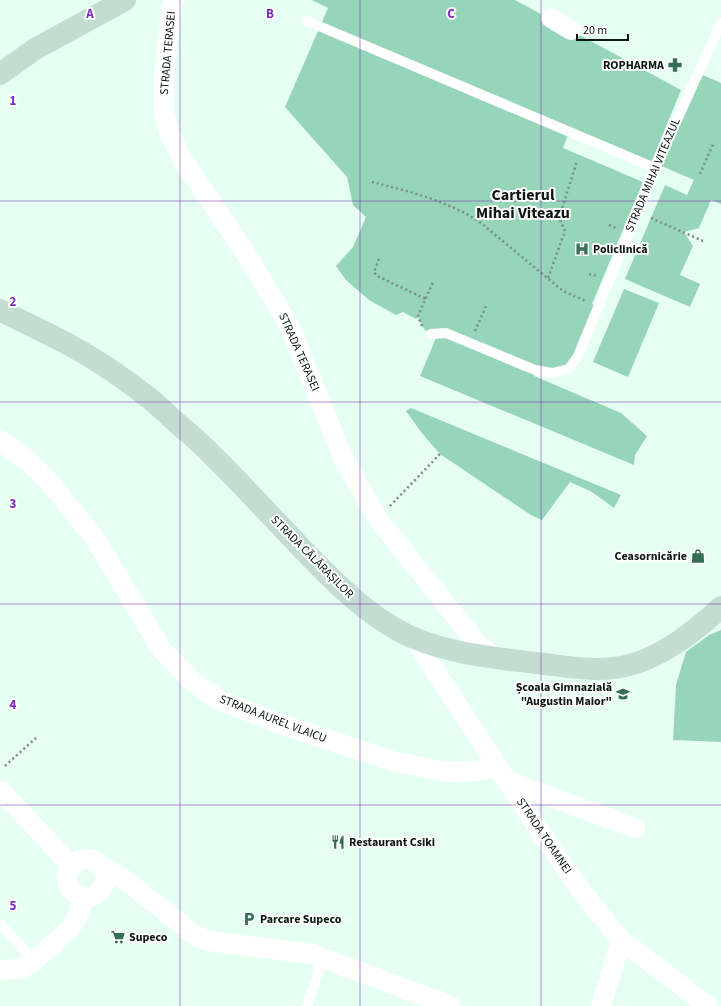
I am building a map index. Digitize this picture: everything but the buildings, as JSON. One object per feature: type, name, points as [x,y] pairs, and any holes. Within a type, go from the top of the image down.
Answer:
[{"type":"main road","points":[[0,74],[35,49],[125,0]]},
{"type":"main road","name":"STRADA CĂLĂRAȘILOR","points":[[0,310],[60,339],[149,398],[213,455],[319,568],[362,605],[395,628],[413,637],[433,645],[494,657],[560,666],[596,669],[616,668],[636,663],[657,654],[676,643],[721,607]]},
{"type":"street","name":"STRADA TERASEI","points":[[174,0],[171,10],[164,76],[164,112],[170,135],[183,160],[246,254],[289,325],[344,460],[378,519],[476,642],[494,657]]},
{"type":"street","points":[[551,18],[571,30]]},
{"type":"street","name":"STRADA AUREL VLAICU","points":[[0,440],[29,462],[51,484],[94,537],[162,650],[193,682],[219,700],[286,726],[396,762],[446,772],[476,771],[503,774]]},
{"type":"street","name":"STRADA TOAMNEI","points":[[413,637],[543,836],[586,897],[621,940],[708,1006]]},
{"type":"street","points":[[503,774],[635,828]]},
{"type":"street","points":[[0,790],[71,865]]},
{"type":"street","points":[[82,859],[89,859],[96,861],[100,866],[104,875],[102,886],[99,891],[94,895],[81,896],[72,891],[68,885],[67,878],[71,865],[82,859]]},
{"type":"street","points":[[100,866],[120,876],[196,936],[210,941],[312,954],[451,1006]]},
{"type":"street","points":[[102,886],[133,886]]},
{"type":"street","points":[[0,970],[12,970],[24,967],[34,961],[76,921],[81,909],[81,896]]},
{"type":"street","points":[[601,1006],[621,940]]},
{"type":"lane","points":[[307,21],[655,168]]},
{"type":"lane","name":"STRADA MIHAI VITEAZUL","points":[[430,334],[446,333],[535,370],[552,373],[569,369],[578,356],[655,168],[721,23]]},
{"type":"lane","points":[[0,924],[34,961]]},
{"type":"lane","points":[[307,1006],[323,958]]},
{"type":"path","points":[[700,174],[714,142]]},
{"type":"path","points":[[548,278],[565,231],[559,218],[576,161]]},
{"type":"path","points":[[372,182],[409,191],[468,214],[563,291],[598,306]]},
{"type":"path","points":[[651,218],[703,241]]},
{"type":"path","points":[[380,259],[374,272],[377,276],[426,298]]},
{"type":"path","points":[[430,334],[423,329],[418,316],[432,282]]},
{"type":"path","points":[[469,342],[486,306]]},
{"type":"path","points":[[386,510],[440,454]]},
{"type":"path","points":[[5,766],[38,736]]},
{"type":"green space","points":[[312,0],[515,0],[681,90],[650,166],[569,132],[563,148],[643,182],[592,304],[598,307],[569,369],[536,370],[534,376],[621,413],[647,436],[635,455],[634,465],[420,376],[438,333],[425,330],[418,317],[416,319],[403,312],[396,315],[369,300],[346,280],[336,266],[353,247],[366,217],[353,205],[347,177],[285,107],[328,8]]},
{"type":"green space","points":[[698,73],[721,83],[721,204],[711,200],[699,228],[684,232],[693,246],[680,275],[700,284],[690,307],[625,279],[665,185],[687,195],[694,180],[657,164]]},
{"type":"green space","points":[[624,289],[659,303],[628,377],[593,362]]},
{"type":"green space","points":[[411,408],[621,495],[614,508],[592,492],[570,482],[542,520],[531,515],[440,454],[421,432],[406,411]]},
{"type":"green space","points":[[721,630],[721,742],[673,740],[676,685],[686,652],[709,635]]},
{"type":"place","name":"ROPHARMA","points":[[675,65]]},
{"type":"place","name":"Policlinică","points":[[582,249]]},
{"type":"place","name":"Ceasornicărie","points":[[698,556]]},
{"type":"place","name":"Școala Gimnazială \"Augustin Maior\"","points":[[623,694]]},
{"type":"place","name":"Restaurant Csiki","points":[[338,842]]},
{"type":"place","name":"Parcare Supeco","points":[[249,919]]},
{"type":"place","name":"Supeco","points":[[118,937]]},
{"type":"district","name":"Cartierul Mihai Viteazu","points":[[523,204]]}]
